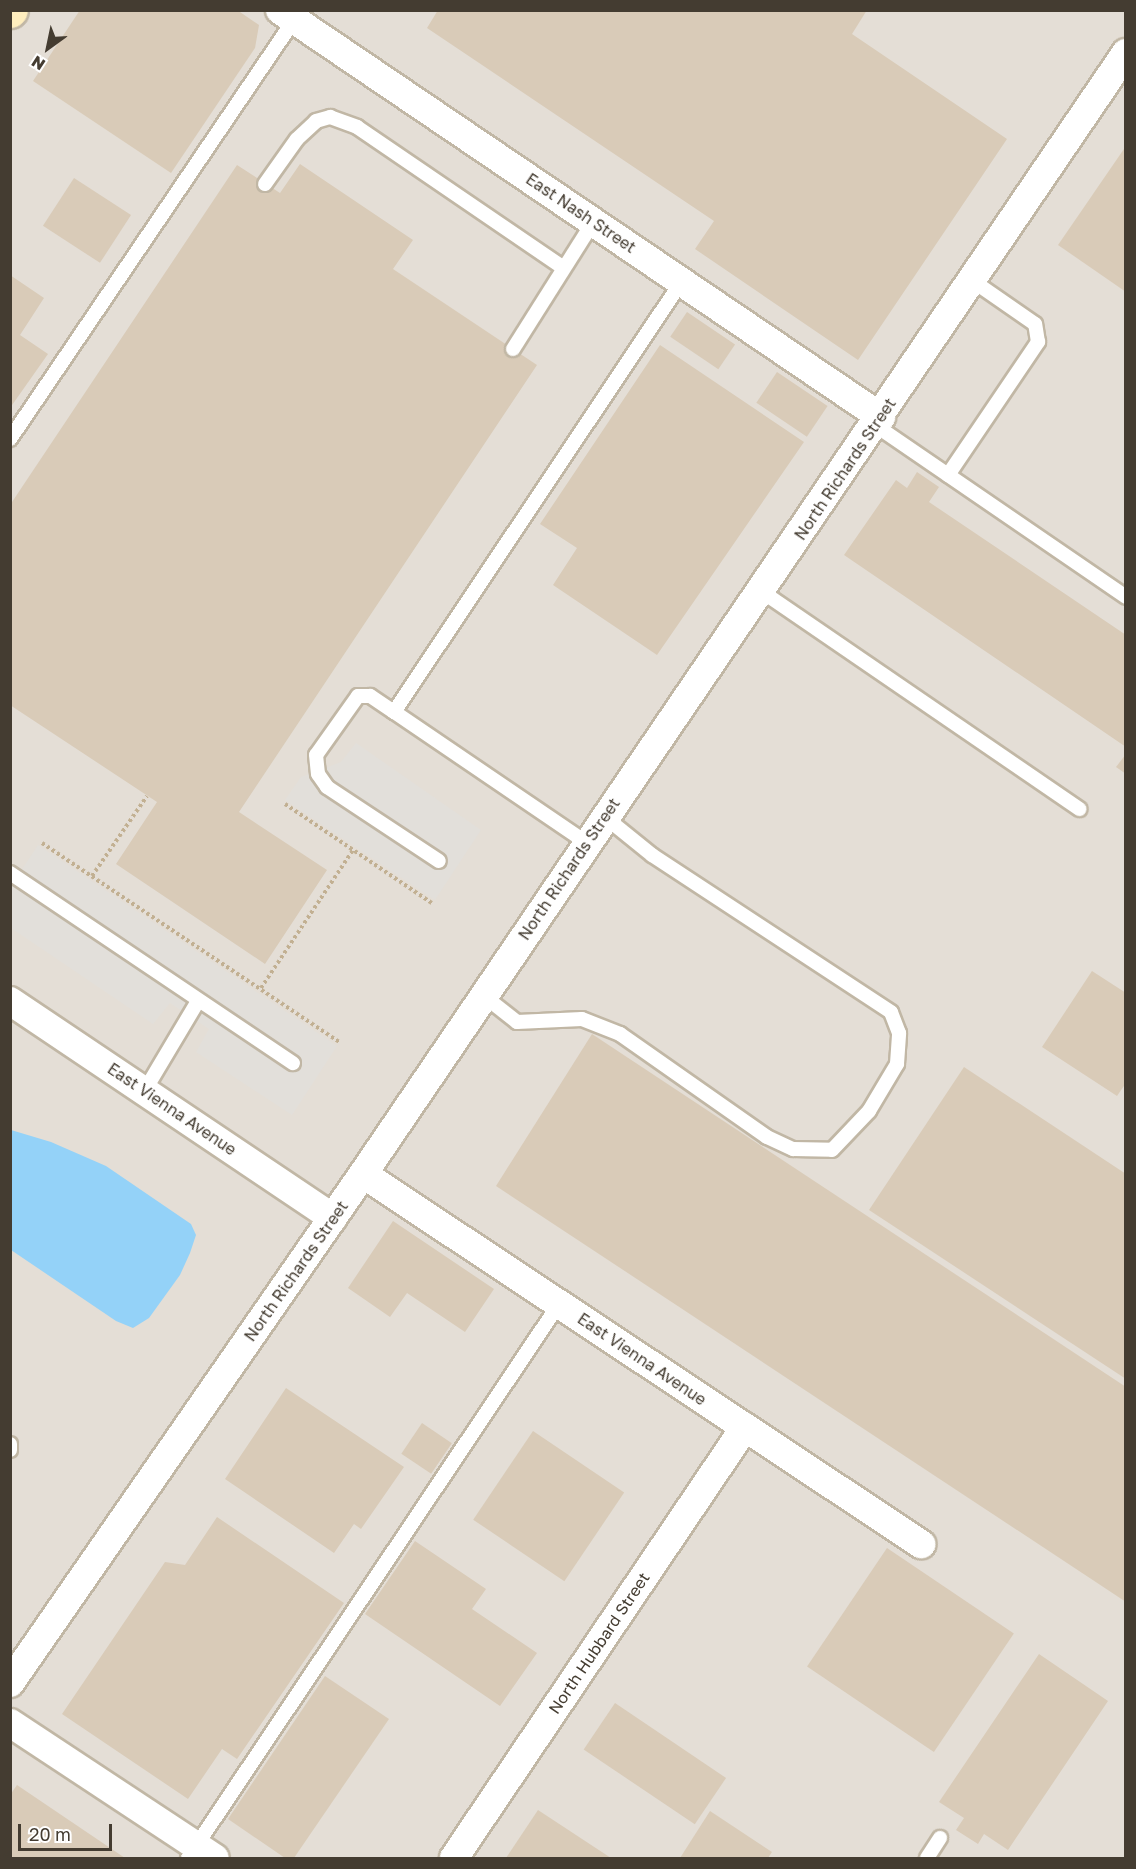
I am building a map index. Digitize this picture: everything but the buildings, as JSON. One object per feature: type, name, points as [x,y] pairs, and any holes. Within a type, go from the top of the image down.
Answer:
[{"type":"street","name":"East Nash Street","points":[[287,15],[682,281],[878,421]]},
{"type":"street","name":"North Richards Street","points":[[10,1683],[333,1218],[587,843],[878,421],[1125,53]]},
{"type":"street","name":"East Vienna Avenue","points":[[10,1001],[333,1218]]},
{"type":"street","name":"East Vienna Avenue","points":[[363,1174],[921,1544]]},
{"type":"street","name":"North Hubbard Street","points":[[454,1858],[745,1427]]},
{"type":"street","points":[[10,1723],[200,1854]]},
{"type":"lane","points":[[10,439],[287,15]]},
{"type":"lane","points":[[265,184],[297,139],[316,121],[330,117],[357,127],[564,268]]},
{"type":"lane","points":[[513,349],[594,221]]},
{"type":"lane","points":[[394,712],[682,281]]},
{"type":"lane","points":[[948,475],[1038,342],[1035,324],[973,281]]},
{"type":"lane","points":[[878,421],[948,475],[1125,597]]},
{"type":"lane","points":[[761,591],[1079,809]]},
{"type":"lane","points":[[440,861],[327,787],[318,774],[316,755],[358,696],[370,696],[587,843]]},
{"type":"lane","points":[[484,996],[517,1022],[582,1019],[620,1034],[767,1137],[794,1149],[832,1150],[869,1111],[897,1064],[899,1033],[891,1012],[652,855],[605,817]]},
{"type":"lane","points":[[10,873],[293,1063]]},
{"type":"lane","points":[[145,1090],[198,1001]]},
{"type":"lane","points":[[200,1854],[559,1304]]},
{"type":"lane","points":[[10,1444],[10,1450]]},
{"type":"lane","points":[[927,1858],[940,1838]]},
{"type":"path","points":[[92,876],[147,796]]},
{"type":"path","points":[[285,804],[432,903]]},
{"type":"path","points":[[42,843],[339,1042]]},
{"type":"path","points":[[261,988],[353,850]]},
{"type":"shaded area","points":[[11,11],[1125,11],[1125,1858],[11,1858]]},
{"type":"shaded area","points":[[356,743],[481,830],[435,900],[285,800],[301,777],[341,762]]},
{"type":"shaded area","points":[[38,845],[337,1046],[292,1115],[196,1052],[209,1029],[170,1003],[153,1024],[11,928],[11,886]]},
{"type":"water","points":[[11,1130],[51,1142],[106,1166],[191,1224],[196,1235],[190,1253],[180,1275],[149,1318],[133,1328],[116,1321],[11,1250]]}]
